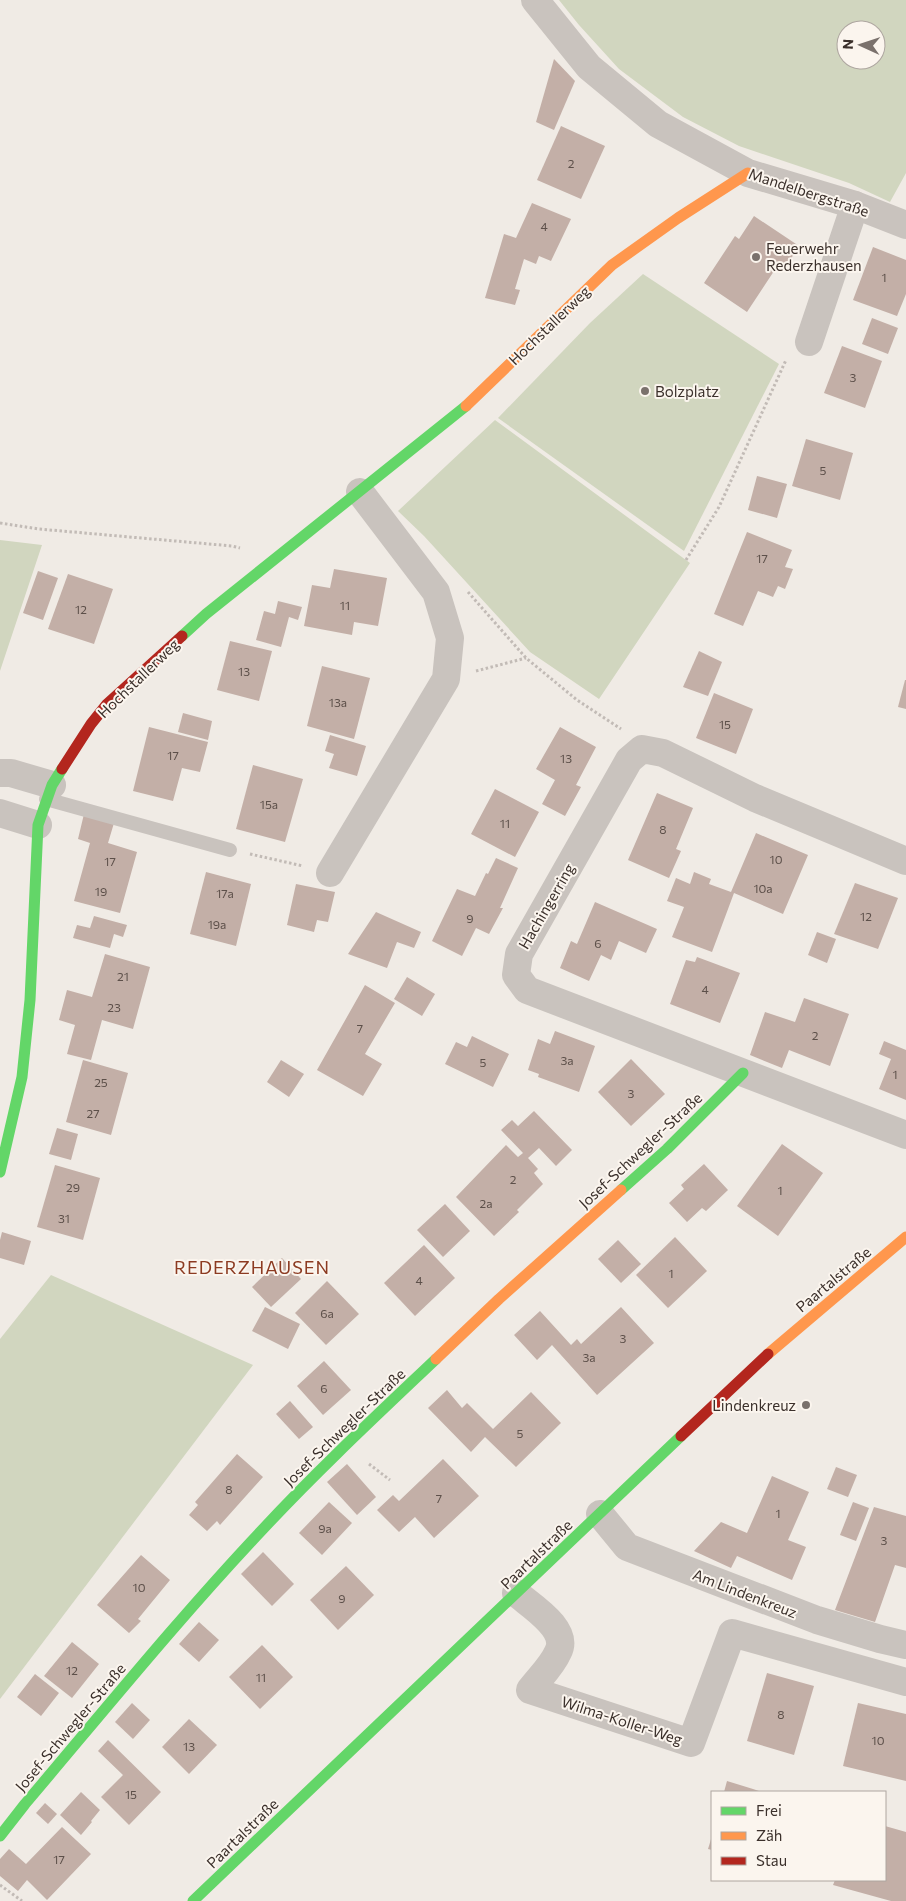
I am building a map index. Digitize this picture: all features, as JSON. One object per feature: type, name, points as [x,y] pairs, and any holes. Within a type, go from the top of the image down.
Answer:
[{"type":"street","name":"Mandelbergstraße","points":[[535,0],[589,67],[658,124],[748,173],[855,206],[906,225]]},
{"type":"street","name":"Hochstallerweg","points":[[0,1172],[22,1077],[30,1000],[38,825],[49,792],[91,724],[107,704],[206,614],[277,559],[471,401],[612,265],[678,218],[748,173]]},
{"type":"street","points":[[809,342],[855,206]]},
{"type":"street","points":[[330,873],[446,679],[450,638],[436,592],[360,492]]},
{"type":"street","points":[[642,749],[663,753],[755,798],[906,861]]},
{"type":"street","name":"Hachingerring","points":[[642,749],[629,760],[519,954],[516,974],[527,990],[906,1135]]},
{"type":"street","points":[[0,773],[11,772],[49,792]]},
{"type":"street","points":[[0,813],[38,825]]},
{"type":"street","name":"Josef-Schwegler-Straße","points":[[0,1836],[193,1606],[270,1522],[378,1413],[443,1354],[498,1299],[668,1149],[743,1073]]},
{"type":"street","name":"Paartalstraße","points":[[193,1901],[760,1360],[906,1237]]},
{"type":"street","name":"Am Lindenkreuz","points":[[600,1514],[627,1547],[817,1620],[906,1645]]},
{"type":"street","name":"Wilma-Koller-Weg","points":[[516,1594],[553,1624],[560,1638],[559,1652],[530,1690],[691,1743],[732,1633],[906,1682]]},
{"type":"lane","points":[[49,792],[230,850]]},
{"type":"path","points":[[686,560],[719,507],[789,354],[809,342]]},
{"type":"path","points":[[0,523],[39,529],[232,546],[277,559]]},
{"type":"path","points":[[467,591],[526,658],[577,700],[631,736],[642,749]]},
{"type":"path","points":[[446,679],[526,658]]},
{"type":"path","points":[[230,850],[330,873]]},
{"type":"path","points":[[0,1885],[22,1901]]},
{"type":"green space","points":[[559,0],[906,0],[906,173],[890,202],[849,183],[739,146],[683,117],[619,69]]},
{"type":"green space","name":"Bolzplatz","points":[[643,274],[779,364],[684,551],[498,418],[590,323]]},
{"type":"green space","points":[[495,420],[690,563],[599,699],[530,652],[424,536],[398,511]]},
{"type":"green space","points":[[0,540],[42,545],[0,671]]},
{"type":"green space","points":[[51,1275],[253,1365],[0,1699],[0,1339]]},
{"type":"building","points":[[554,59],[575,81],[554,130],[536,122]]},
{"type":"building","points":[[561,126],[605,146],[581,199],[537,180]]},
{"type":"building","points":[[532,203],[571,219],[551,261],[539,256],[536,264],[524,259],[515,289],[520,290],[515,305],[485,298],[504,234],[516,238]]},
{"type":"building","name":"Feuerwehr Rederzhausen","points":[[754,216],[799,246],[782,273],[776,268],[747,312],[704,283],[735,236],[739,239]]},
{"type":"building","points":[[873,247],[906,260],[906,294],[897,316],[853,300]]},
{"type":"building","points":[[872,318],[898,328],[888,354],[862,344]]},
{"type":"building","points":[[842,346],[882,361],[865,408],[824,393]]},
{"type":"building","points":[[806,439],[853,453],[840,500],[792,486]]},
{"type":"building","points":[[757,476],[787,484],[777,518],[748,510]]},
{"type":"building","points":[[747,532],[792,550],[785,567],[793,569],[785,589],[778,586],[773,597],[758,591],[743,626],[714,614]]},
{"type":"building","points":[[334,569],[387,578],[378,626],[354,622],[352,635],[304,626],[312,585],[330,588]]},
{"type":"building","points":[[38,571],[58,578],[43,620],[23,613]]},
{"type":"building","points":[[68,574],[113,589],[94,644],[48,629]]},
{"type":"building","points":[[278,601],[302,607],[298,620],[289,617],[281,647],[256,640],[264,611],[275,614]]},
{"type":"building","points":[[230,641],[272,651],[259,701],[217,690]]},
{"type":"building","points":[[699,651],[722,662],[708,696],[683,687]]},
{"type":"building","points":[[322,666],[370,678],[354,739],[307,726]]},
{"type":"building","points":[[906,680],[906,709],[898,707]]},
{"type":"building","points":[[714,693],[753,709],[736,754],[696,738]]},
{"type":"building","points":[[183,713],[212,721],[208,740],[178,732]]},
{"type":"building","points":[[149,727],[208,742],[200,772],[182,768],[173,801],[133,791]]},
{"type":"building","points":[[560,727],[596,747],[576,785],[581,787],[565,816],[542,804],[555,780],[536,769]]},
{"type":"building","points":[[330,735],[366,746],[357,776],[329,768],[334,754],[325,751]]},
{"type":"building","points":[[253,765],[303,779],[285,842],[236,829]]},
{"type":"building","points":[[495,789],[539,812],[515,857],[471,834]]},
{"type":"building","points":[[657,793],[693,808],[676,849],[681,851],[669,878],[628,860]]},
{"type":"building","points":[[84,814],[114,823],[108,843],[137,852],[120,913],[74,901],[90,843],[78,839]]},
{"type":"building","points":[[756,833],[808,855],[783,914],[734,893],[712,952],[672,937],[684,907],[667,901],[676,878],[690,884],[694,872],[711,879],[709,884],[731,892]]},
{"type":"building","points":[[496,858],[518,868],[500,908],[503,908],[489,934],[476,928],[462,956],[432,941],[457,889],[475,896]]},
{"type":"building","points":[[206,872],[251,884],[236,946],[190,934]]},
{"type":"building","points":[[855,883],[898,898],[878,949],[834,934]]},
{"type":"building","points":[[296,884],[335,892],[328,922],[317,920],[314,932],[287,925]]},
{"type":"building","points":[[595,902],[657,929],[646,953],[619,941],[611,960],[601,955],[589,981],[560,968],[571,941],[577,944]]},
{"type":"building","points":[[376,912],[421,932],[414,948],[397,942],[387,968],[348,954]]},
{"type":"building","points":[[94,916],[127,925],[123,937],[114,934],[110,948],[73,938],[77,925],[90,928]]},
{"type":"building","points":[[817,932],[836,939],[827,963],[808,955]]},
{"type":"building","points":[[105,954],[150,967],[133,1029],[102,1020],[91,1060],[67,1054],[75,1025],[59,1020],[67,990],[92,997]]},
{"type":"building","points":[[697,957],[740,973],[720,1023],[670,1004],[686,960],[695,962]]},
{"type":"building","points":[[407,977],[435,994],[422,1016],[394,999]]},
{"type":"building","points":[[365,985],[395,1003],[365,1054],[382,1064],[363,1096],[317,1070]]},
{"type":"building","points":[[804,998],[849,1014],[830,1066],[789,1050],[782,1068],[750,1055],[765,1012],[795,1022]]},
{"type":"building","points":[[555,1031],[595,1046],[579,1092],[538,1077],[539,1074],[528,1070],[538,1039],[550,1044]]},
{"type":"building","points":[[472,1036],[509,1054],[493,1087],[445,1064],[456,1042],[467,1047]]},
{"type":"building","points":[[884,1041],[906,1050],[906,1100],[879,1089],[891,1059],[879,1054]]},
{"type":"building","points":[[631,1059],[665,1094],[631,1126],[598,1092]]},
{"type":"building","points":[[83,1060],[128,1073],[111,1135],[66,1122]]},
{"type":"building","points":[[281,1060],[304,1074],[289,1097],[267,1082]]},
{"type":"building","points":[[534,1111],[572,1150],[556,1166],[539,1148],[528,1158],[538,1169],[534,1173],[543,1184],[517,1210],[519,1212],[494,1236],[456,1197],[506,1145],[518,1157],[523,1153],[501,1130],[512,1120],[518,1126]]},
{"type":"building","points":[[57,1128],[78,1134],[71,1160],[49,1154]]},
{"type":"building","points":[[782,1144],[823,1173],[778,1236],[737,1206]]},
{"type":"building","points":[[704,1164],[728,1190],[706,1211],[702,1208],[687,1222],[669,1203],[684,1189],[681,1185]]},
{"type":"building","points":[[55,1165],[100,1178],[83,1240],[37,1227]]},
{"type":"building","points":[[445,1204],[470,1231],[443,1257],[417,1230]]},
{"type":"building","points":[[2,1232],[31,1241],[24,1265],[0,1258]]},
{"type":"building","points":[[675,1237],[707,1271],[668,1308],[636,1275]]},
{"type":"building","points":[[618,1240],[641,1264],[621,1283],[598,1259]]},
{"type":"building","points":[[424,1245],[455,1278],[415,1316],[384,1283]]},
{"type":"building","points":[[282,1258],[301,1279],[271,1307],[252,1287]]},
{"type":"building","points":[[327,1281],[359,1314],[326,1345],[295,1313]]},
{"type":"building","points":[[265,1307],[300,1324],[288,1349],[252,1331]]},
{"type":"building","points":[[621,1307],[654,1343],[597,1395],[552,1345],[537,1360],[514,1335],[540,1311],[571,1345],[577,1339],[581,1344]]},
{"type":"building","points":[[324,1361],[351,1390],[323,1415],[297,1386]]},
{"type":"building","points":[[447,1390],[462,1408],[467,1403],[493,1429],[531,1392],[561,1423],[516,1467],[485,1437],[471,1452],[428,1408]]},
{"type":"building","points":[[290,1401],[313,1427],[299,1439],[276,1414]]},
{"type":"building","points":[[237,1454],[263,1477],[220,1525],[217,1521],[207,1531],[189,1515],[198,1505],[195,1502]]},
{"type":"building","points":[[443,1459],[479,1496],[434,1538],[415,1517],[399,1532],[377,1510],[393,1495],[399,1501]]},
{"type":"building","points":[[347,1464],[376,1497],[357,1515],[327,1482]]},
{"type":"building","points":[[836,1467],[857,1475],[848,1497],[827,1489]]},
{"type":"building","points":[[772,1476],[809,1492],[788,1540],[806,1547],[792,1580],[737,1556],[731,1568],[694,1551],[721,1522],[747,1533]]},
{"type":"building","points":[[329,1502],[352,1523],[322,1555],[299,1533]]},
{"type":"building","points":[[853,1502],[869,1508],[856,1541],[840,1535]]},
{"type":"building","points":[[874,1507],[906,1516],[906,1568],[895,1565],[875,1622],[835,1610]]},
{"type":"building","points":[[263,1552],[294,1584],[272,1606],[241,1574]]},
{"type":"building","points":[[141,1555],[170,1580],[138,1619],[141,1621],[129,1633],[97,1605]]},
{"type":"building","points":[[346,1566],[374,1595],[338,1630],[310,1600]]},
{"type":"building","points":[[199,1622],[219,1640],[199,1662],[179,1644]]},
{"type":"building","points":[[72,1642],[99,1664],[72,1698],[44,1676]]},
{"type":"building","points":[[262,1645],[293,1677],[260,1709],[229,1677]]},
{"type":"building","points":[[767,1673],[814,1686],[794,1755],[747,1741]]},
{"type":"building","points":[[35,1674],[59,1693],[41,1716],[17,1697]]},
{"type":"building","points":[[132,1703],[150,1720],[133,1739],[115,1722]]},
{"type":"building","points":[[858,1703],[906,1714],[906,1781],[843,1766]]},
{"type":"building","points":[[189,1719],[217,1745],[189,1774],[162,1747]]},
{"type":"building","points":[[108,1740],[161,1792],[129,1825],[101,1797],[123,1775],[98,1751]]},
{"type":"building","points":[[727,1781],[759,1791],[724,1791]]},
{"type":"building","points":[[81,1792],[100,1810],[81,1835],[60,1815]]},
{"type":"building","points":[[45,1803],[57,1814],[48,1824],[36,1813]]},
{"type":"building","points":[[886,1826],[906,1832],[906,1901],[891,1901],[833,1885],[835,1881],[886,1881]]},
{"type":"building","points":[[62,1827],[91,1854],[47,1900],[27,1880],[18,1891],[0,1876],[0,1859],[9,1849],[26,1864]]},
{"type":"building","points":[[711,1839],[711,1850],[708,1849]]},
{"type":"traffic: fast","points":[[182,636],[206,614],[466,406]]},
{"type":"traffic: fast","points":[[0,1172],[22,1077],[30,1000],[38,825],[52,785],[62,769]]},
{"type":"traffic: fast","points":[[621,1190],[667,1149],[743,1073]]},
{"type":"traffic: fast","points":[[0,1836],[142,1665],[232,1562],[326,1464],[436,1359]]},
{"type":"traffic: fast","points":[[193,1901],[681,1436]]},
{"type":"traffic: slow","points":[[466,406],[612,265],[678,218],[748,173]]},
{"type":"traffic: slow","points":[[436,1359],[499,1299],[621,1190]]},
{"type":"traffic: slow","points":[[768,1354],[906,1237]]},
{"type":"traffic: jam","points":[[62,769],[91,724],[107,704],[182,636]]},
{"type":"traffic: jam","points":[[681,1436],[768,1354]]},
{"type":"place","name":"Feuerwehr Rederzhausen","points":[[756,257]]},
{"type":"place","name":"Bolzplatz","points":[[645,391]]},
{"type":"place","name":"Lindenkreuz","points":[[806,1405]]},
{"type":"district","name":"REDERZHAUSEN","points":[[252,1267]]}]
